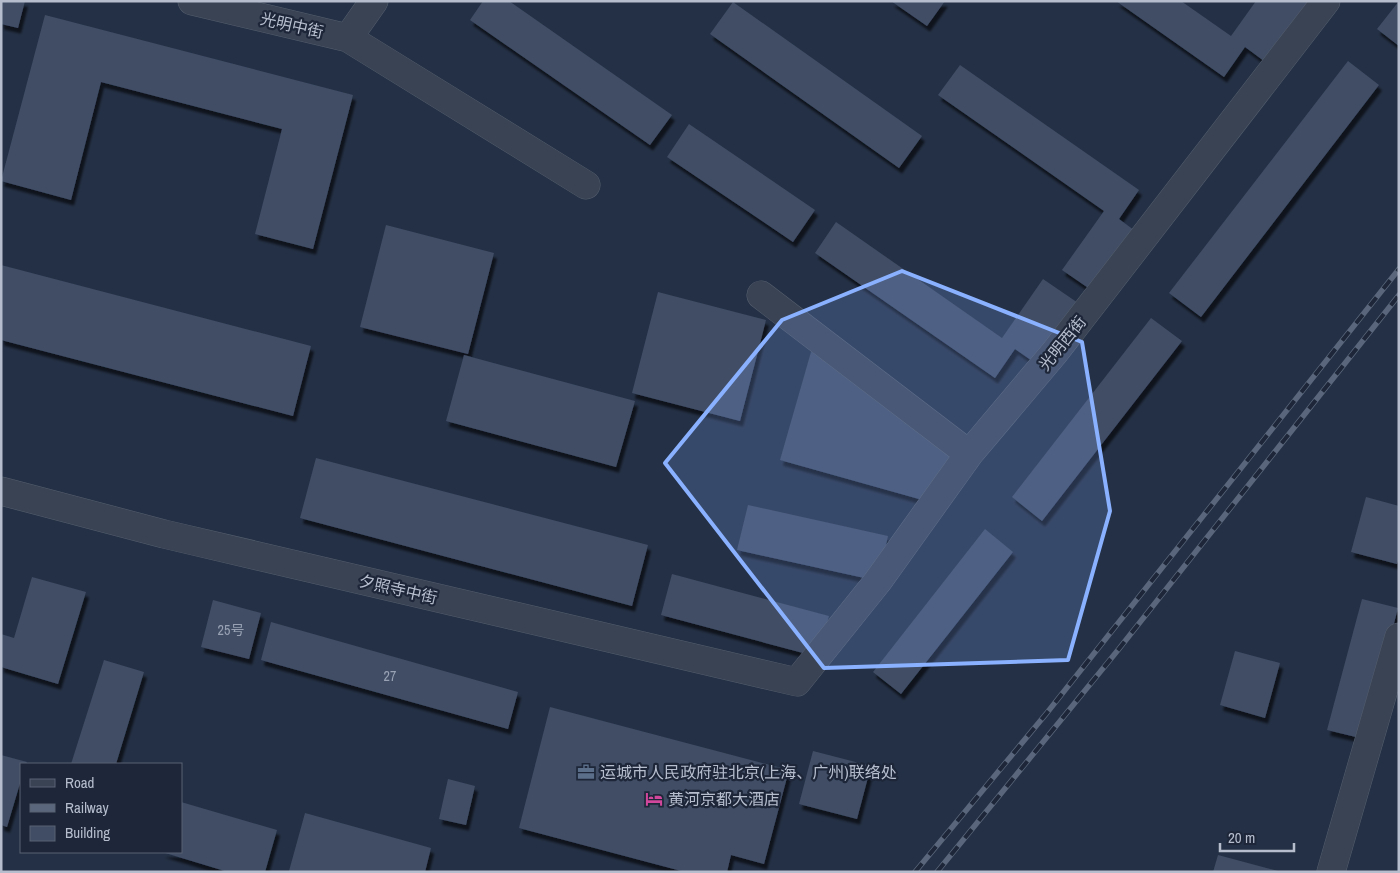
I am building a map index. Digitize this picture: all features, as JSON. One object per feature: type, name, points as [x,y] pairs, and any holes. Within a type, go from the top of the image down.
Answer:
[{"type":"street","name":"光明中街","points":[[192,1],[348,38],[586,184]]},
{"type":"street","points":[[348,38],[374,1]]},
{"type":"street","name":"光明西街","points":[[797,682],[878,582],[970,454],[1055,352],[1326,1]]},
{"type":"street","points":[[761,295],[970,454]]},
{"type":"street","name":"夕照寺中街","points":[[1,491],[164,534],[797,682]]},
{"type":"street","points":[[1331,872],[1399,637]]},
{"type":"highlighted area","points":[[902,271],[1082,342],[1110,511],[1068,660],[824,668],[665,463],[782,320]]},
{"type":"building","points":[[1,1],[25,1],[18,28],[1,24]]},
{"type":"building","points":[[483,1],[509,1],[672,115],[650,145],[470,20]]},
{"type":"building","points":[[891,1],[945,1],[927,26]]},
{"type":"building","points":[[1116,1],[1181,1],[1231,36],[1256,1],[1307,1],[1310,4],[1268,64],[1245,47],[1224,77]]},
{"type":"building","points":[[1399,1],[1399,46],[1377,29]]},
{"type":"building","points":[[733,2],[922,136],[899,168],[710,34]]},
{"type":"building","points":[[45,15],[353,95],[313,249],[255,234],[282,129],[101,82],[71,200],[1,181]]},
{"type":"building","points":[[1348,61],[1379,85],[1201,317],[1169,293]]},
{"type":"building","points":[[960,65],[1139,190],[1119,219],[1142,236],[1100,296],[1062,270],[1104,211],[938,95]]},
{"type":"building","points":[[689,124],[815,210],[793,242],[667,157]]},
{"type":"building","points":[[836,222],[1002,338],[1043,279],[1081,305],[1038,365],[1015,349],[995,378],[815,253]]},
{"type":"building","points":[[386,225],[494,253],[468,354],[360,327]]},
{"type":"building","points":[[1,265],[311,346],[293,416],[1,340]]},
{"type":"building","points":[[658,292],[766,320],[740,421],[632,393]]},
{"type":"building","points":[[1151,318],[1182,341],[1042,521],[1012,497]]},
{"type":"building","points":[[811,352],[833,358],[961,455],[926,501],[780,460]]},
{"type":"building","points":[[464,355],[635,401],[616,467],[446,421]]},
{"type":"building","points":[[316,458],[648,545],[632,606],[300,518]]},
{"type":"building","points":[[1366,497],[1399,506],[1399,558],[1397,564],[1351,552]]},
{"type":"building","points":[[748,505],[888,536],[878,581],[737,550]]},
{"type":"building","points":[[985,529],[1013,552],[901,694],[873,672]]},
{"type":"building","points":[[672,574],[829,616],[818,657],[661,615]]},
{"type":"building","points":[[32,577],[86,592],[58,684],[1,667],[1,634],[14,638]]},
{"type":"building","points":[[1362,599],[1398,608],[1364,739],[1327,730]]},
{"type":"building","points":[[213,600],[261,613],[249,659],[201,647]]},
{"type":"building","points":[[271,622],[518,692],[508,729],[261,660]]},
{"type":"building","points":[[1235,651],[1280,663],[1265,718],[1220,705]]},
{"type":"building","points":[[104,660],[144,672],[116,763],[71,763]]},
{"type":"building","name":"黄河京都大酒店","points":[[550,707],[789,770],[764,864],[731,855],[727,872],[685,872],[519,828]]},
{"type":"building","points":[[813,751],[871,766],[857,819],[799,804]]},
{"type":"building","points":[[1,755],[27,762],[20,763],[20,783],[7,827],[1,825]]},
{"type":"building","points":[[448,779],[475,786],[466,825],[439,819]]},
{"type":"building","points":[[182,802],[277,830],[265,872],[228,872],[165,853],[182,853]]},
{"type":"building","points":[[305,813],[431,848],[425,872],[289,871]]},
{"type":"building","points":[[1218,855],[1278,871],[1278,872],[1213,872]]},
{"type":"railway","points":[[915,872],[1046,714],[1399,269]]},
{"type":"railway","points":[[937,872],[1118,650],[1399,295]]},
{"type":"place","name":"运城市人民政府驻北京(上海、广州)联络处","points":[[586,772]]},
{"type":"place","name":"黄河京都大酒店","points":[[654,799]]}]
